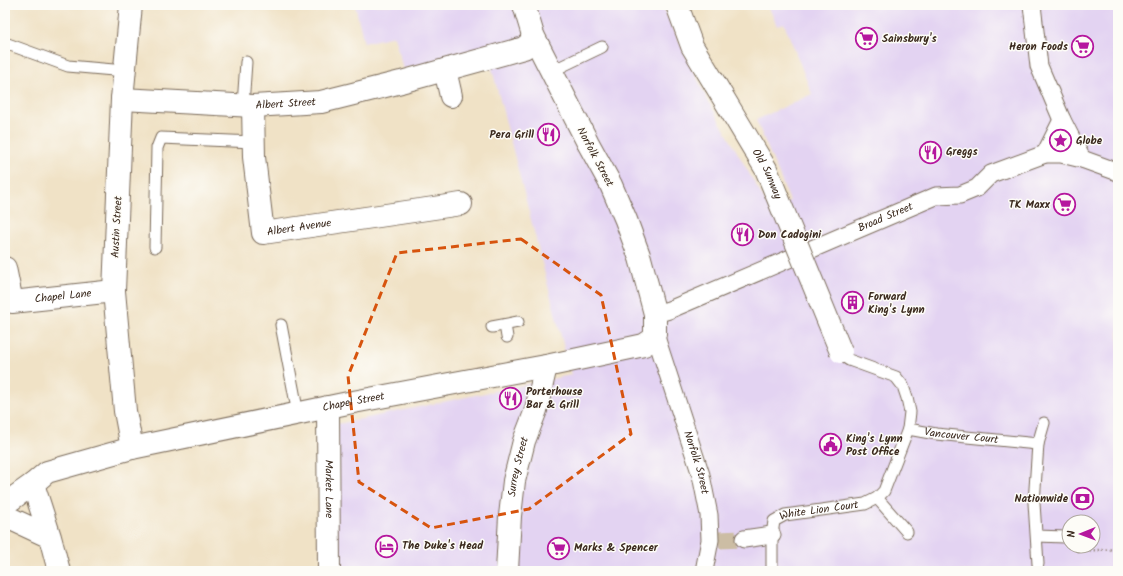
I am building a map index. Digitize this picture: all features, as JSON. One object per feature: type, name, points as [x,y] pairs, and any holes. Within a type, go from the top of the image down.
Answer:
[{"type":"street","name":"Austin Street","points":[[131,5],[122,99],[114,291],[125,411],[132,448]]},
{"type":"street","name":"Norfolk Street","points":[[524,5],[533,35],[611,185],[640,258],[655,324],[700,475],[709,515],[714,540],[704,571]]},
{"type":"street","name":"Old Sunway","points":[[677,5],[692,46],[766,169],[841,352]]},
{"type":"street","points":[[1032,5],[1039,66],[1062,120],[1082,159]]},
{"type":"street","name":"Albert Street","points":[[122,99],[248,106],[321,102],[401,82],[524,48],[530,43],[533,35]]},
{"type":"street","points":[[445,70],[452,96]]},
{"type":"street","name":"Albert Avenue","points":[[248,106],[254,142],[254,157],[264,233],[461,204]]},
{"type":"street","points":[[1045,154],[1062,120]]},
{"type":"street","name":"Broad Street","points":[[655,324],[669,310],[936,196],[960,195],[977,188],[991,174],[1045,154],[1061,154],[1082,159],[1118,172]]},
{"type":"street","name":"Chapel Lane","points":[[5,268],[12,302],[114,291]]},
{"type":"street","name":"Chapel Street","points":[[5,504],[47,472],[132,448],[298,414],[513,367],[546,366],[577,358],[644,345],[653,338],[655,324]]},
{"type":"street","name":"Surrey Street","points":[[507,571],[510,516],[514,481],[524,441],[536,410],[546,366]]},
{"type":"street","name":"Market Lane","points":[[328,407],[329,571]]},
{"type":"street","points":[[33,484],[59,571]]},
{"type":"street","points":[[5,514],[7,517],[50,537]]},
{"type":"street","name":"White Lion Court","points":[[744,538],[772,535]]},
{"type":"lane","points":[[5,43],[68,66],[125,71]]},
{"type":"lane","points":[[552,71],[602,47]]},
{"type":"lane","points":[[246,62],[248,106]]},
{"type":"lane","points":[[155,247],[157,148],[161,138],[254,142]]},
{"type":"lane","points":[[492,327],[518,322]]},
{"type":"lane","points":[[281,325],[298,414]]},
{"type":"lane","points":[[505,325],[507,337]]},
{"type":"lane","points":[[841,352],[843,356],[849,360],[896,377],[903,386],[910,412],[908,429],[884,491],[877,498],[907,532]]},
{"type":"lane","points":[[1038,564],[1034,503],[1038,444],[1044,423]]},
{"type":"lane","name":"Vancouver Court","points":[[908,429],[936,434],[1038,444]]},
{"type":"lane","name":"White Lion Court","points":[[772,571],[772,535],[774,521],[785,515],[865,504],[877,498]]},
{"type":"lane","points":[[1037,536],[1061,537]]},
{"type":"path","points":[[1101,550],[1118,549]]},
{"type":"highlighted area","points":[[521,239],[601,295],[631,434],[529,509],[431,528],[359,482],[348,376],[397,253]]},
{"type":"shaded area","points":[[355,5],[662,5],[707,99],[770,210],[790,201],[756,120],[812,94],[784,23],[777,26],[768,5],[1118,5],[1118,571],[332,571],[338,424],[571,375],[489,57],[462,56],[403,69],[394,36],[364,43]]},
{"type":"tunnel","points":[[719,540],[744,539]]},
{"type":"place","name":"Sainsbury's","points":[[867,39]]},
{"type":"place","name":"Heron Foods","points":[[1083,47]]},
{"type":"place","name":"Pera Grill","points":[[549,135]]},
{"type":"place","name":"Globe","points":[[1061,141]]},
{"type":"place","name":"Greggs","points":[[930,152]]},
{"type":"place","name":"TK Maxx","points":[[1065,205]]},
{"type":"place","name":"Don Cadogini","points":[[742,235]]},
{"type":"place","name":"Forward King's Lynn","points":[[853,303]]},
{"type":"place","name":"Porterhouse Bar & Grill","points":[[511,398]]},
{"type":"place","name":"King's Lynn Post Office","points":[[831,445]]},
{"type":"place","name":"Nationwide","points":[[1083,499]]},
{"type":"place","name":"The Duke's Head","points":[[387,546]]},
{"type":"place","name":"Marks & Spencer","points":[[558,548]]}]
